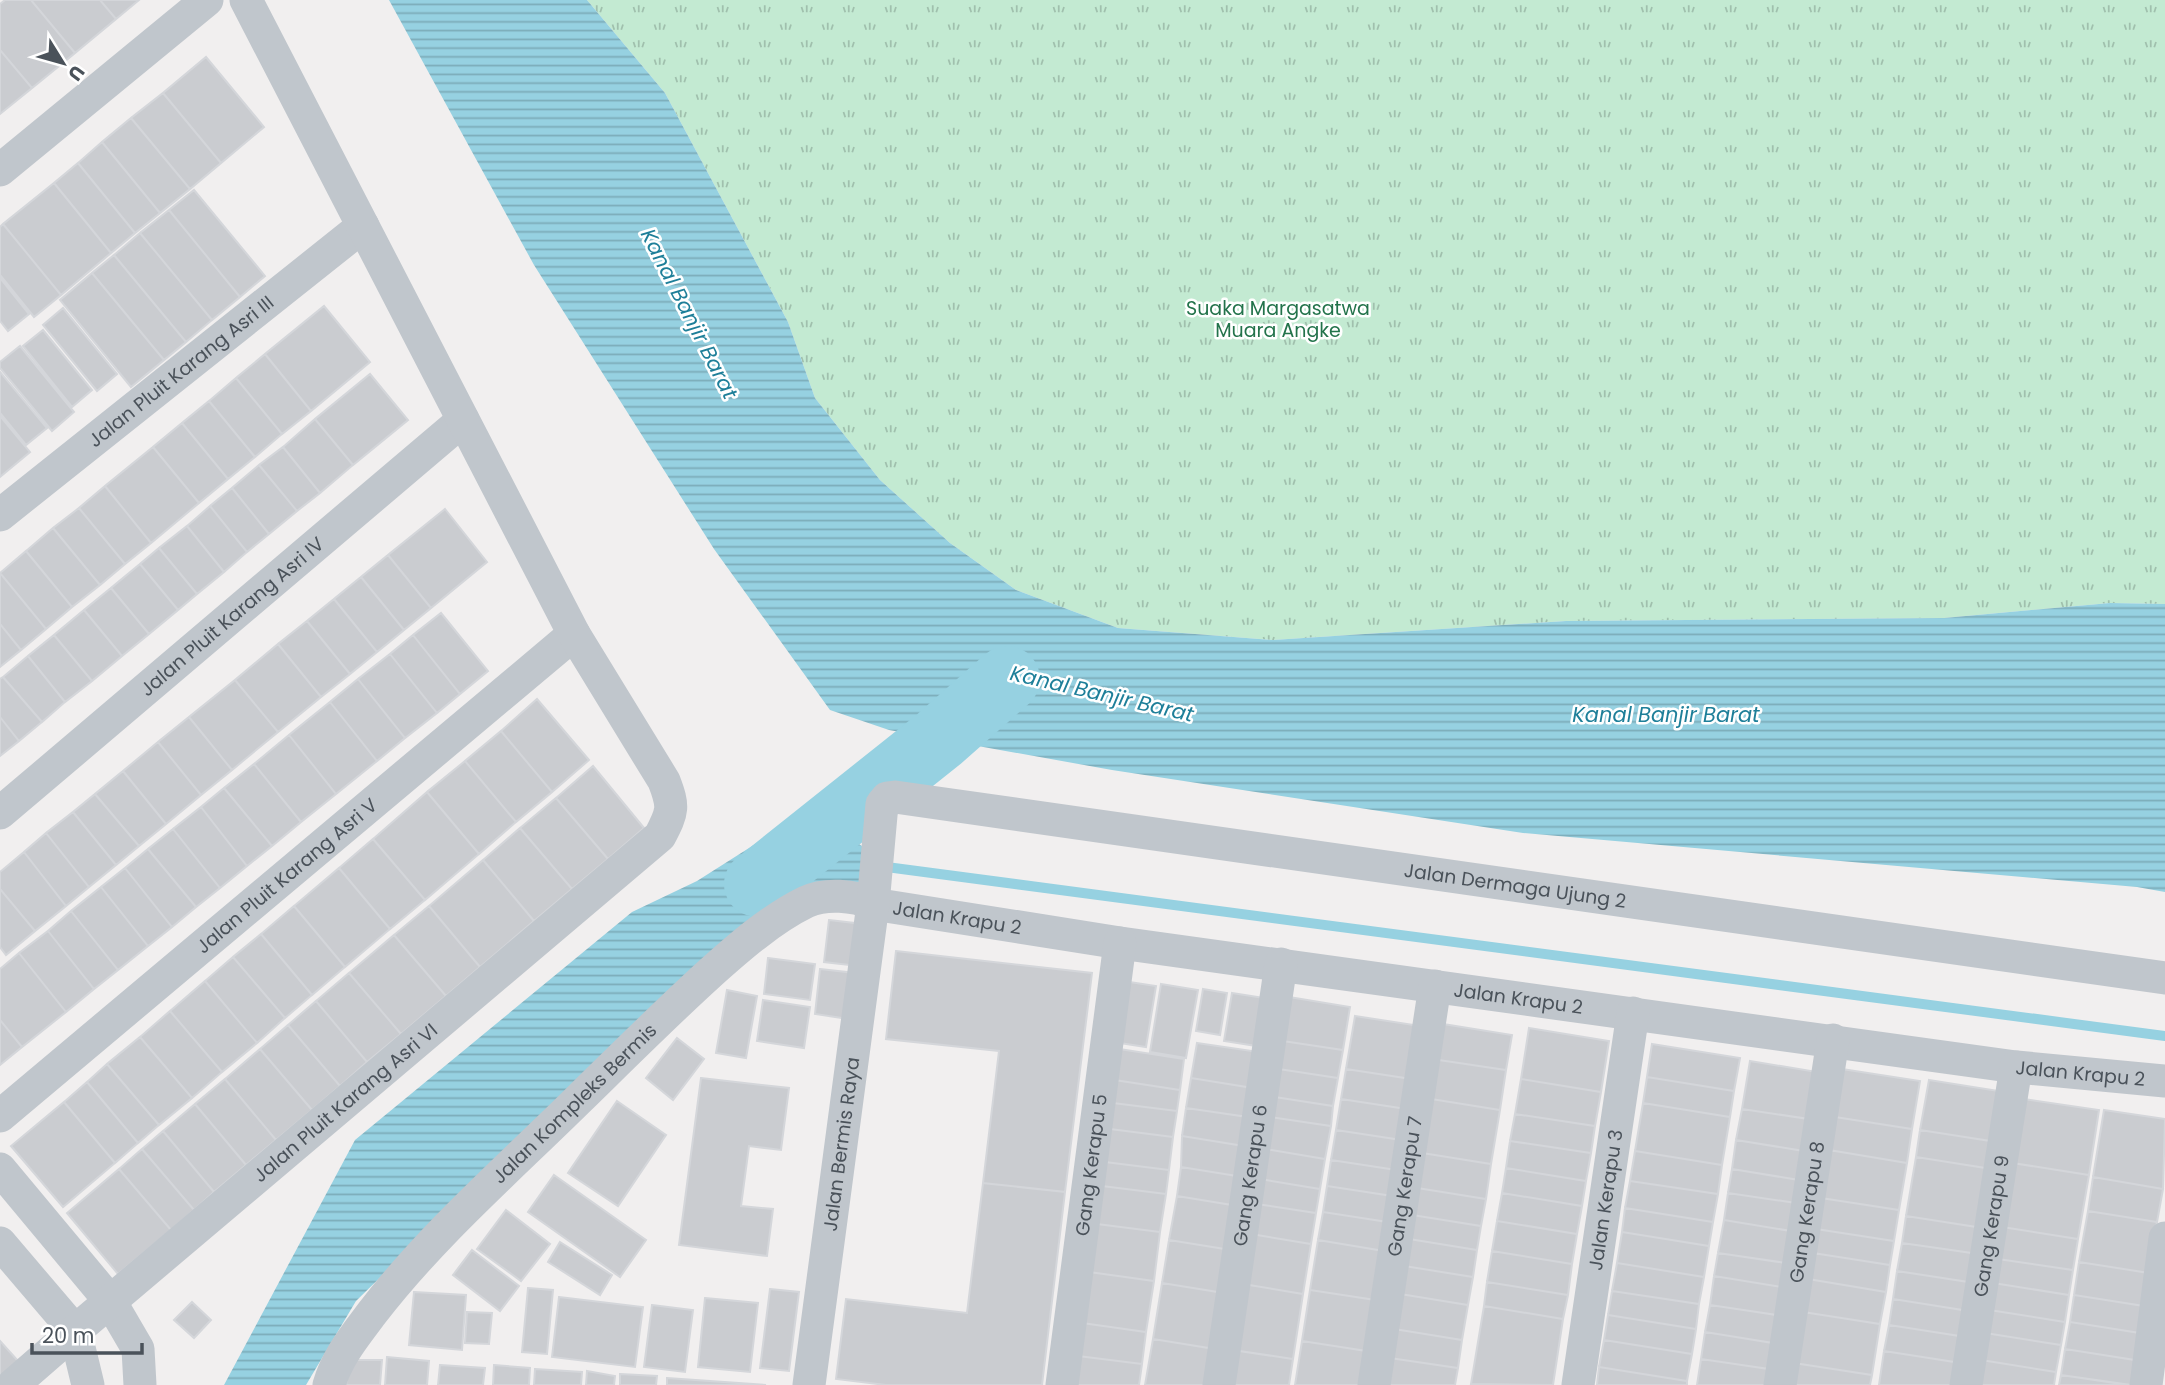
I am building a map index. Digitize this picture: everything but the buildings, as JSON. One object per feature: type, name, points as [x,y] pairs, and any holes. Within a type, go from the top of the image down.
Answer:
[{"type":"street","points":[[0,170],[207,0]]},
{"type":"street","points":[[246,0],[574,634]]},
{"type":"street","name":"Jalan Pluit Karang Asri III","points":[[0,516],[363,226]]},
{"type":"street","name":"Jalan Pluit Karang Asri IV","points":[[0,813],[463,420]]},
{"type":"street","name":"Jalan Pluit Karang Asri VI","points":[[13,1385],[660,836],[671,816],[670,798],[664,780],[574,634]]},
{"type":"street","name":"Jalan Pluit Karang Asri V","points":[[0,1116],[574,634]]},
{"type":"street","name":"Jalan Dermaga Ujung 2","points":[[882,815],[882,804],[887,798],[895,797],[2165,978]]},
{"type":"street","name":"Jalan Bermis Raya","points":[[812,1385],[882,815]]},
{"type":"street","name":"Jalan Krapu 2","points":[[873,893],[1120,943],[2016,1066],[2165,1081]]},
{"type":"street","name":"Jalan Kompleks Bermis","points":[[329,1385],[334,1367],[344,1350],[393,1287],[454,1220],[685,996],[744,943],[811,900],[821,897],[860,898],[873,893]]},
{"type":"street","name":"Gang Kerapu 5","points":[[1062,1385],[1120,943]]},
{"type":"street","name":"Gang Kerapu 6","points":[[1219,1385],[1281,964]]},
{"type":"street","name":"Gang Kerapu 7","points":[[1374,1385],[1435,986]]},
{"type":"street","name":"Jalan Kerapu 3","points":[[1578,1385],[1633,1013]]},
{"type":"street","name":"Gang Kerapu 8","points":[[1780,1385],[1833,1040]]},
{"type":"street","name":"Gang Kerapu 9","points":[[1966,1385],[2016,1066]]},
{"type":"street","points":[[0,1169],[110,1301],[138,1349],[140,1385]]},
{"type":"street","points":[[2146,1385],[2165,1238]]},
{"type":"street","points":[[0,1243],[75,1331],[88,1385]]},
{"type":"green space","name":"Suaka Margasatwa Muara Angke","points":[[587,0],[2165,0],[2165,604],[2110,603],[1944,618],[1566,621],[1273,640],[1118,628],[1016,590],[950,543],[880,480],[815,398],[788,322],[665,93]]},
{"type":"water","name":"Kanal Banjir Barat","points":[[389,0],[587,0],[665,93],[788,322],[815,398],[880,480],[950,543],[1016,590],[1118,628],[1273,640],[1566,621],[1944,618],[2110,603],[2165,604],[2165,892],[2137,887],[1523,833],[1112,770],[889,730],[830,710],[714,549],[534,265]]},
{"type":"water","points":[[806,812],[862,846],[862,895],[815,892],[525,1136],[356,1301],[306,1385],[224,1385],[355,1140],[632,912],[697,881]]},
{"type":"waterway","name":"Kanal Banjir Barat","points":[[757,884],[939,739],[1007,679]]},
{"type":"waterway","points":[[879,866],[2165,1036]]}]
